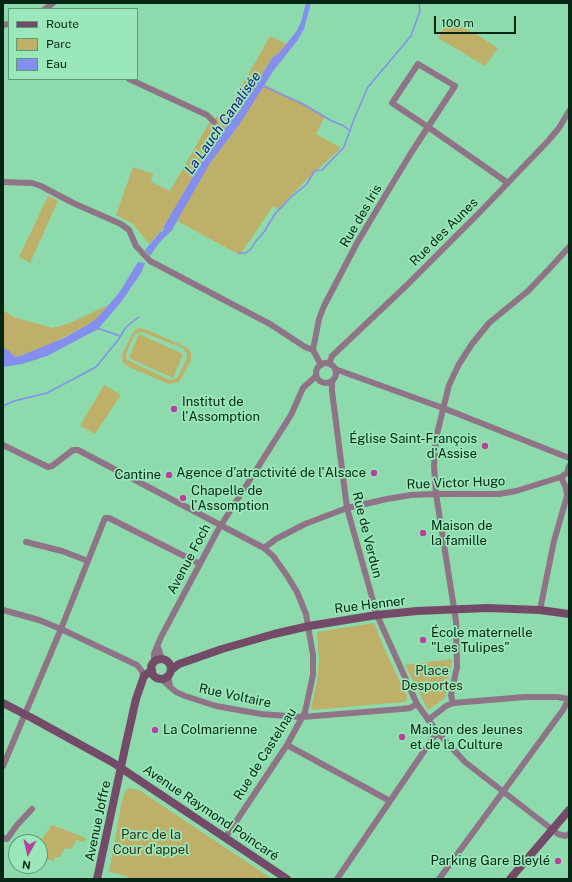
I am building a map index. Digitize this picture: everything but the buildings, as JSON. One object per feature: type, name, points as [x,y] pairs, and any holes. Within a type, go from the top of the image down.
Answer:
[{"type":"street","name":"Rue des Iris","points":[[313,350],[319,319],[335,284],[382,201],[455,86],[418,64],[392,102],[428,127]]},
{"type":"street","points":[[131,80],[207,115],[214,122]]},
{"type":"street","name":"Rue des Aunes","points":[[329,364],[332,356],[406,286],[552,137],[569,111]]},
{"type":"street","points":[[428,127],[508,183]]},
{"type":"street","points":[[3,182],[41,186],[121,224],[129,230],[136,246],[150,261],[270,324],[313,350],[321,365]]},
{"type":"street","points":[[453,703],[451,695],[457,667],[457,640],[454,609],[436,494],[434,466],[436,438],[443,408],[449,385],[459,364],[472,344],[489,323],[528,291],[569,246]]},
{"type":"street","points":[[345,374],[331,380],[318,378],[316,372],[321,365],[329,364],[345,374],[443,408],[569,458]]},
{"type":"street","points":[[331,380],[335,369]]},
{"type":"street","name":"Avenue Foch","points":[[154,662],[154,654],[161,637],[221,525],[291,415],[303,388],[308,383],[318,378]]},
{"type":"street","name":"Rue de Verdun","points":[[331,380],[347,508],[377,615],[417,704],[438,733],[465,762],[503,793],[554,828],[567,833]]},
{"type":"street","name":"Rue de Castelnau","points":[[3,445],[48,467],[52,466],[73,450],[78,450],[264,548],[273,556],[290,580],[303,607],[309,626],[314,655],[313,675],[305,712],[287,745],[225,838]]},
{"type":"street","points":[[540,610],[554,541],[567,496],[562,477],[566,473],[569,466]]},
{"type":"street","name":"Rue Victor Hugo","points":[[264,548],[276,539],[305,524],[347,508],[388,499],[436,494],[499,494],[535,486],[562,477]]},
{"type":"street","points":[[3,766],[61,629],[105,518],[109,518],[200,564]]},
{"type":"street","points":[[26,542],[62,551],[88,561]]},
{"type":"street","name":"Rue Henner","points":[[168,667],[229,647],[309,626],[377,615],[487,608],[540,610],[569,614]]},
{"type":"street","points":[[3,610],[39,620],[61,629],[137,665],[141,670],[143,679],[136,699],[121,768]]},
{"type":"street","points":[[158,647],[168,667],[170,687]]},
{"type":"street","points":[[156,675],[154,662],[158,660],[168,667]]},
{"type":"street","points":[[143,679],[156,675],[164,678],[168,667]]},
{"type":"street","name":"Rue Voltaire","points":[[156,675],[176,692],[185,696],[216,706],[261,714],[302,717],[402,709],[410,708],[417,704]]},
{"type":"street","points":[[428,720],[453,703],[525,697],[557,697],[569,699],[563,710],[439,879]]},
{"type":"street","name":"Avenue Raymond Poincaré","points":[[3,703],[121,768],[287,879]]},
{"type":"street","points":[[337,879],[433,738],[438,733]]},
{"type":"street","points":[[287,745],[390,801]]},
{"type":"street","name":"Avenue Joffre","points":[[97,879],[121,768]]},
{"type":"street","points":[[3,838],[7,839],[17,825],[32,809]]},
{"type":"street","points":[[510,879],[569,810]]},
{"type":"green space","points":[[448,20],[476,34],[498,48],[485,66],[438,38]]},
{"type":"green space","points":[[270,36],[287,44],[273,57],[238,113],[214,141],[165,226],[149,244],[133,224],[116,215],[133,167],[153,174],[151,182],[170,191],[209,123],[230,107]]},
{"type":"green space","points":[[264,84],[325,116],[316,134],[341,148],[305,181],[278,209],[273,206],[240,255],[177,221],[210,163],[239,125]]},
{"type":"green space","points":[[48,196],[58,201],[30,263],[19,257]]},
{"type":"green space","points":[[108,305],[98,317],[89,324],[35,351],[15,357],[3,348],[3,310],[13,317],[53,328],[70,323]]},
{"type":"green space","points":[[139,328],[145,329],[188,349],[191,353],[191,361],[179,382],[169,384],[123,363],[122,355],[135,330]],"holes":[[[142,332],[183,348],[186,352],[187,359],[177,378],[170,380],[127,360],[126,354],[134,335]]]},
{"type":"green space","points":[[139,334],[183,354],[173,378],[129,358]]},
{"type":"green space","points":[[104,385],[121,395],[95,434],[80,426]]},
{"type":"green space","points":[[374,623],[407,696],[407,701],[312,710],[311,708],[317,681],[319,660],[317,632]]},
{"type":"green space","name":"Place Desportes","points":[[452,659],[445,698],[428,710],[405,665]]},
{"type":"green space","name":"Parc de la Cour d'appel","points":[[128,788],[139,790],[272,879],[130,879],[126,876],[109,872],[122,801]]},
{"type":"green space","points":[[52,825],[86,838],[84,842],[76,840],[72,849],[65,848],[60,857],[55,857],[54,861],[48,860],[48,834],[46,834]]},
{"type":"water","points":[[306,3],[311,3],[304,29],[297,41],[274,70],[239,125],[210,163],[172,230],[159,243],[150,256],[145,250],[164,229],[163,228],[214,141],[238,113],[273,57],[279,53],[296,32],[301,22]]},
{"type":"water","points":[[138,262],[145,263],[141,273],[121,302],[98,329],[47,356],[22,364],[3,367],[3,348],[8,350],[15,357],[23,355],[64,338],[89,324],[98,317],[119,293]]},
{"type":"waterway","points":[[238,253],[246,253],[252,248],[275,214],[292,196],[306,185],[314,172],[317,170],[322,170],[344,147],[368,87],[411,36],[420,11],[419,3]]},
{"type":"waterway","name":"La Lauch Canalisée","points":[[263,86],[303,104],[330,120],[344,126],[350,131]]},
{"type":"waterway","points":[[3,406],[14,401],[47,393],[96,367],[118,340],[126,327],[139,317]]},
{"type":"waterway","points":[[97,328],[120,336]]},
{"type":"place","name":"Institut de l'Assomption","points":[[174,409]]},
{"type":"place","name":"Église Saint-François d'Assise","points":[[485,446]]},
{"type":"place","name":"Agence d'atractivité de l'Alsace","points":[[374,473]]},
{"type":"place","name":"Cantine","points":[[169,475]]},
{"type":"place","name":"Chapelle de l'Assomption","points":[[183,498]]},
{"type":"place","name":"Maison de la famille","points":[[423,533]]},
{"type":"place","name":"École maternelle \"Les Tulipes\"","points":[[423,640]]},
{"type":"place","name":"La Colmarienne","points":[[155,730]]},
{"type":"place","name":"Maison des Jeunes et de la Culture","points":[[402,737]]},
{"type":"place","name":"Parking Gare Bleylé","points":[[558,861]]}]
